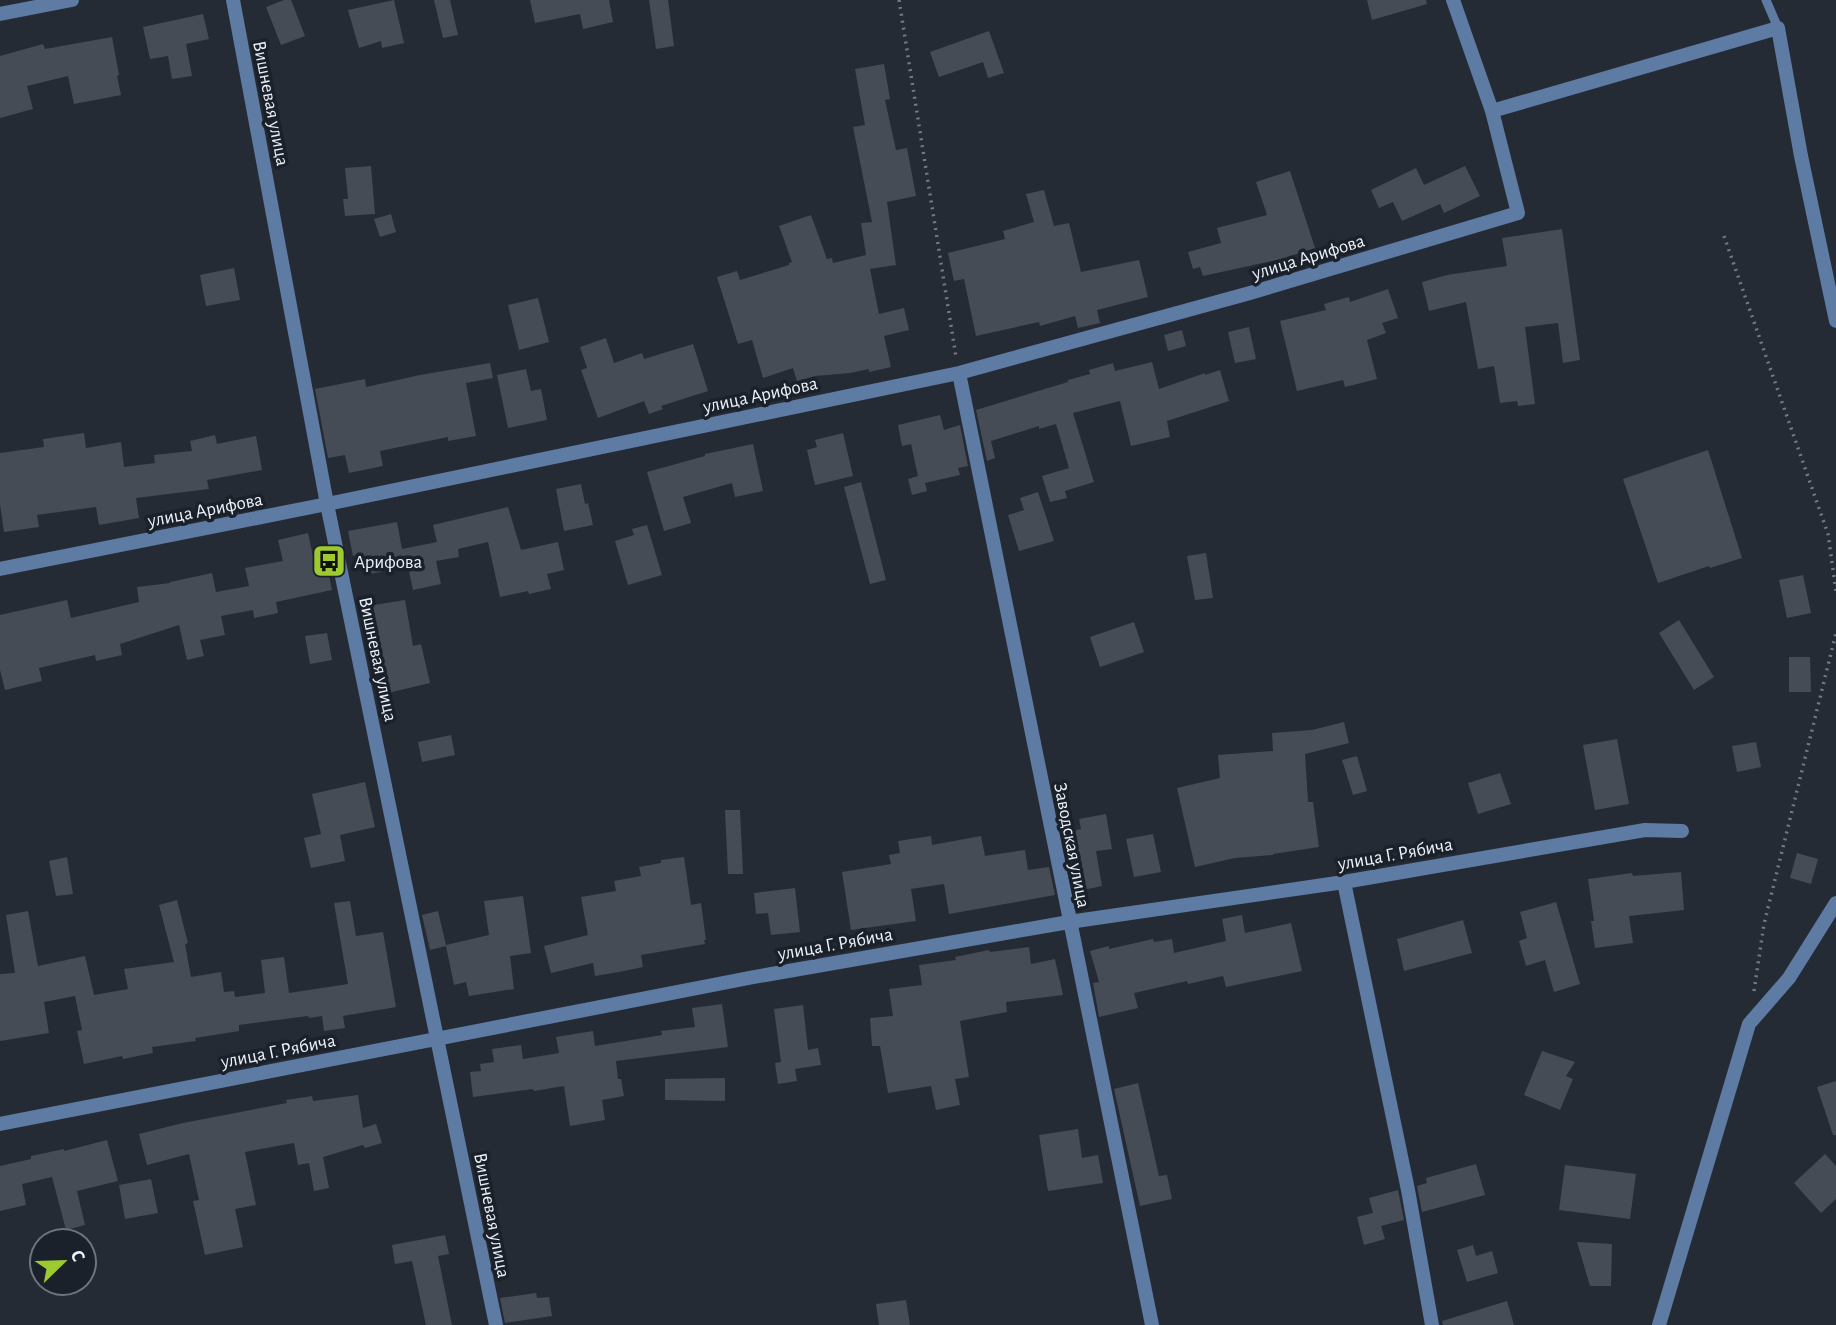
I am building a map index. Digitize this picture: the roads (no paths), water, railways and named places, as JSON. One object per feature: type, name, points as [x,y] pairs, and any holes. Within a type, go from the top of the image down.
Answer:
[{"type":"street","points":[[0,14],[72,0]]},
{"type":"street","name":"Вишневая улица","points":[[233,0],[327,504],[496,1325]]},
{"type":"street","points":[[1453,0],[1492,111],[1778,28],[1801,156],[1836,321]]},
{"type":"street","name":"улица Арифова","points":[[0,569],[959,373],[1250,293],[1518,213],[1492,111]]},
{"type":"street","name":"Заводская улица","points":[[959,373],[1152,1325]]},
{"type":"street","name":"улица Г. Рябича","points":[[0,1124],[741,979],[1069,922],[1344,882],[1645,830],[1682,831]]},
{"type":"street","points":[[1344,882],[1408,1190],[1432,1325]]},
{"type":"street","points":[[1658,1325],[1749,1024],[1790,978],[1836,903]]},
{"type":"lane","points":[[1766,0],[1778,28]]},
{"type":"place","name":"Арифова","points":[[329,561]]}]
